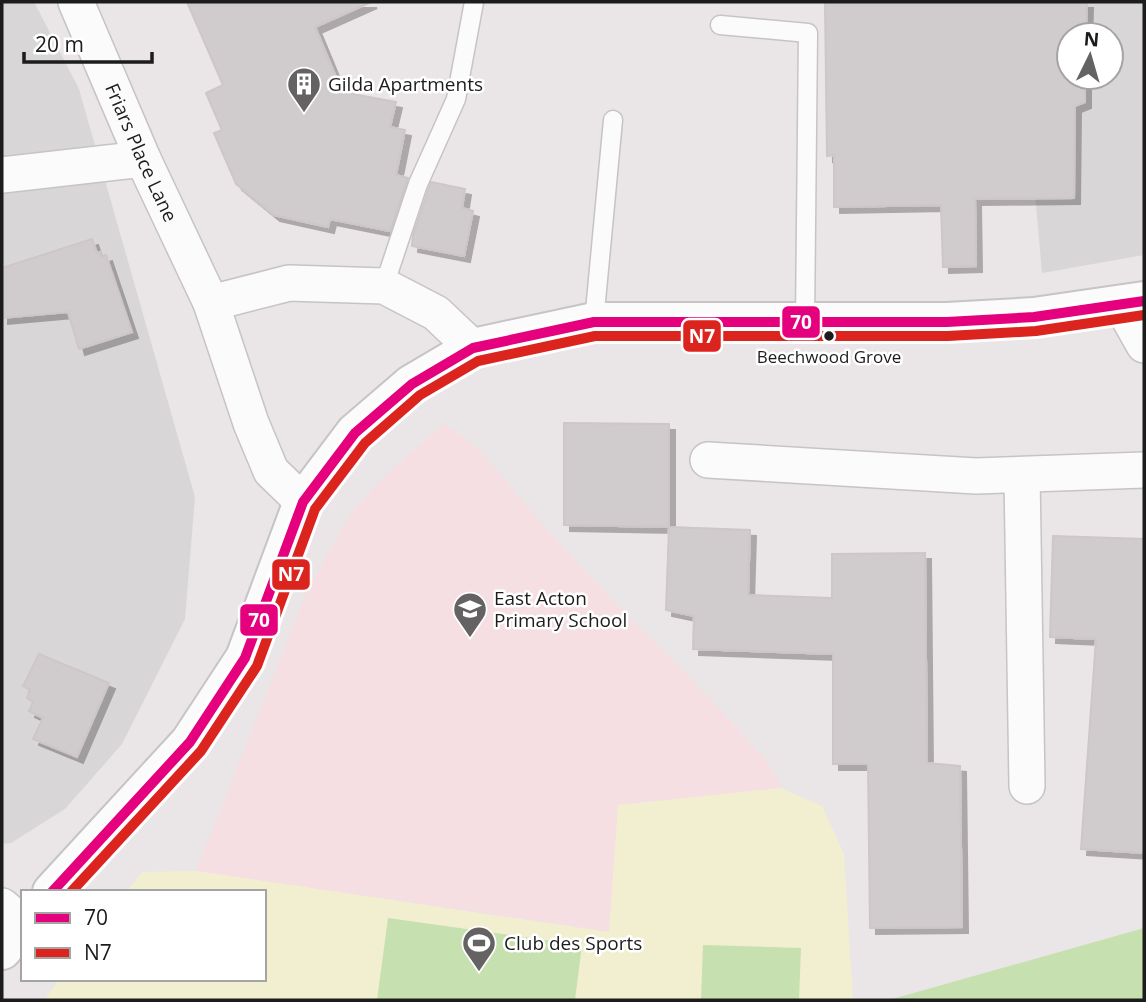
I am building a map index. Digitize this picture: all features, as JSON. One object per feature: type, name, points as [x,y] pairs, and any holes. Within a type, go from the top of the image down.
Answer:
[{"type":"street","name":"Friars Place Lane","points":[[76,2],[143,159],[211,303],[251,424],[271,471],[303,502]]},
{"type":"street","points":[[2,175],[143,159]]},
{"type":"street","points":[[211,303],[289,283],[384,286],[436,313],[473,348]]},
{"type":"street","points":[[54,890],[190,743],[245,658],[303,502],[355,433],[412,384],[473,348],[594,322],[960,321],[1034,317],[1133,303],[1144,345]]},
{"type":"street","points":[[708,460],[976,476],[1144,470]]},
{"type":"street","points":[[1022,475],[1027,786]]},
{"type":"street","points":[[2,906],[21,922]]},
{"type":"street","points":[[2,950],[21,926]]},
{"type":"lane","points":[[384,286],[418,184],[456,99],[474,2]]},
{"type":"lane","points":[[720,25],[808,33],[805,321]]},
{"type":"lane","points":[[594,322],[613,120]]},
{"type":"shaded area","points":[[2,2],[34,2],[79,89],[195,497],[185,619],[122,744],[65,809],[11,843],[2,844]]},
{"type":"shaded area","points":[[1018,2],[1144,2],[1144,255],[1042,273]]},
{"type":"shaded area","name":"East Acton Primary School","points":[[445,423],[483,454],[607,595],[695,683],[766,760],[780,784],[780,788],[618,805],[610,932],[389,899],[323,892],[196,871],[308,589],[351,513],[388,473]]},
{"type":"shaded area","points":[[781,788],[822,806],[844,854],[853,1000],[44,1000],[58,981],[266,981],[266,890],[128,890],[142,872],[196,871],[609,932],[618,805]]},
{"type":"green space","name":"Club des Sports","points":[[388,918],[582,945],[575,1000],[377,1000]]},
{"type":"green space","points":[[1144,928],[1144,1000],[890,1000],[896,998]]},
{"type":"green space","points":[[703,945],[801,948],[799,1000],[701,1000]]},
{"type":"building","name":"Gilda Apartments","points":[[187,2],[371,2],[315,27],[342,92],[396,102],[390,127],[405,130],[396,175],[408,178],[390,231],[330,219],[328,227],[274,215],[236,184],[214,133],[222,130],[206,93],[223,85]]},
{"type":"building","points":[[825,2],[1087,2],[1086,21],[1055,21],[1055,91],[1085,91],[1085,102],[1075,106],[1074,198],[975,199],[976,266],[943,267],[941,205],[834,207],[834,155],[827,156]]},
{"type":"building","points":[[431,182],[465,189],[462,208],[473,211],[464,256],[412,246],[413,235]]},
{"type":"building","points":[[92,239],[97,253],[100,252],[101,257],[106,255],[132,332],[79,349],[68,312],[2,318],[2,268]]},
{"type":"building","points":[[564,423],[669,424],[669,527],[564,525]]},
{"type":"building","points":[[669,527],[750,530],[748,595],[832,598],[832,554],[925,553],[927,763],[960,766],[962,927],[870,928],[868,764],[833,764],[833,654],[693,649],[694,616],[666,610]]},
{"type":"building","points":[[1053,536],[1144,539],[1144,853],[1081,849],[1096,639],[1050,637]]},
{"type":"building","points":[[39,654],[109,683],[77,757],[33,739],[43,718],[29,711],[33,702],[27,698],[30,690],[23,686]]},
{"type":"transit line","name":"70","points":[[54,890],[190,742],[245,658],[303,502],[355,433],[412,384],[473,348],[594,322],[947,322],[1034,317],[1144,301]]},
{"type":"transit line","name":"N7","points":[[73,890],[201,751],[257,666],[315,509],[365,443],[420,395],[478,361],[595,336],[948,336],[1036,331],[1144,315]]},
{"type":"place","name":"Gilda Apartments","points":[[304,114]]},
{"type":"place","name":"Beechwood Grove","points":[[829,336]]},
{"type":"place","name":"East Acton Primary School","points":[[470,639]]},
{"type":"place","name":"Club des Sports","points":[[479,973]]}]
